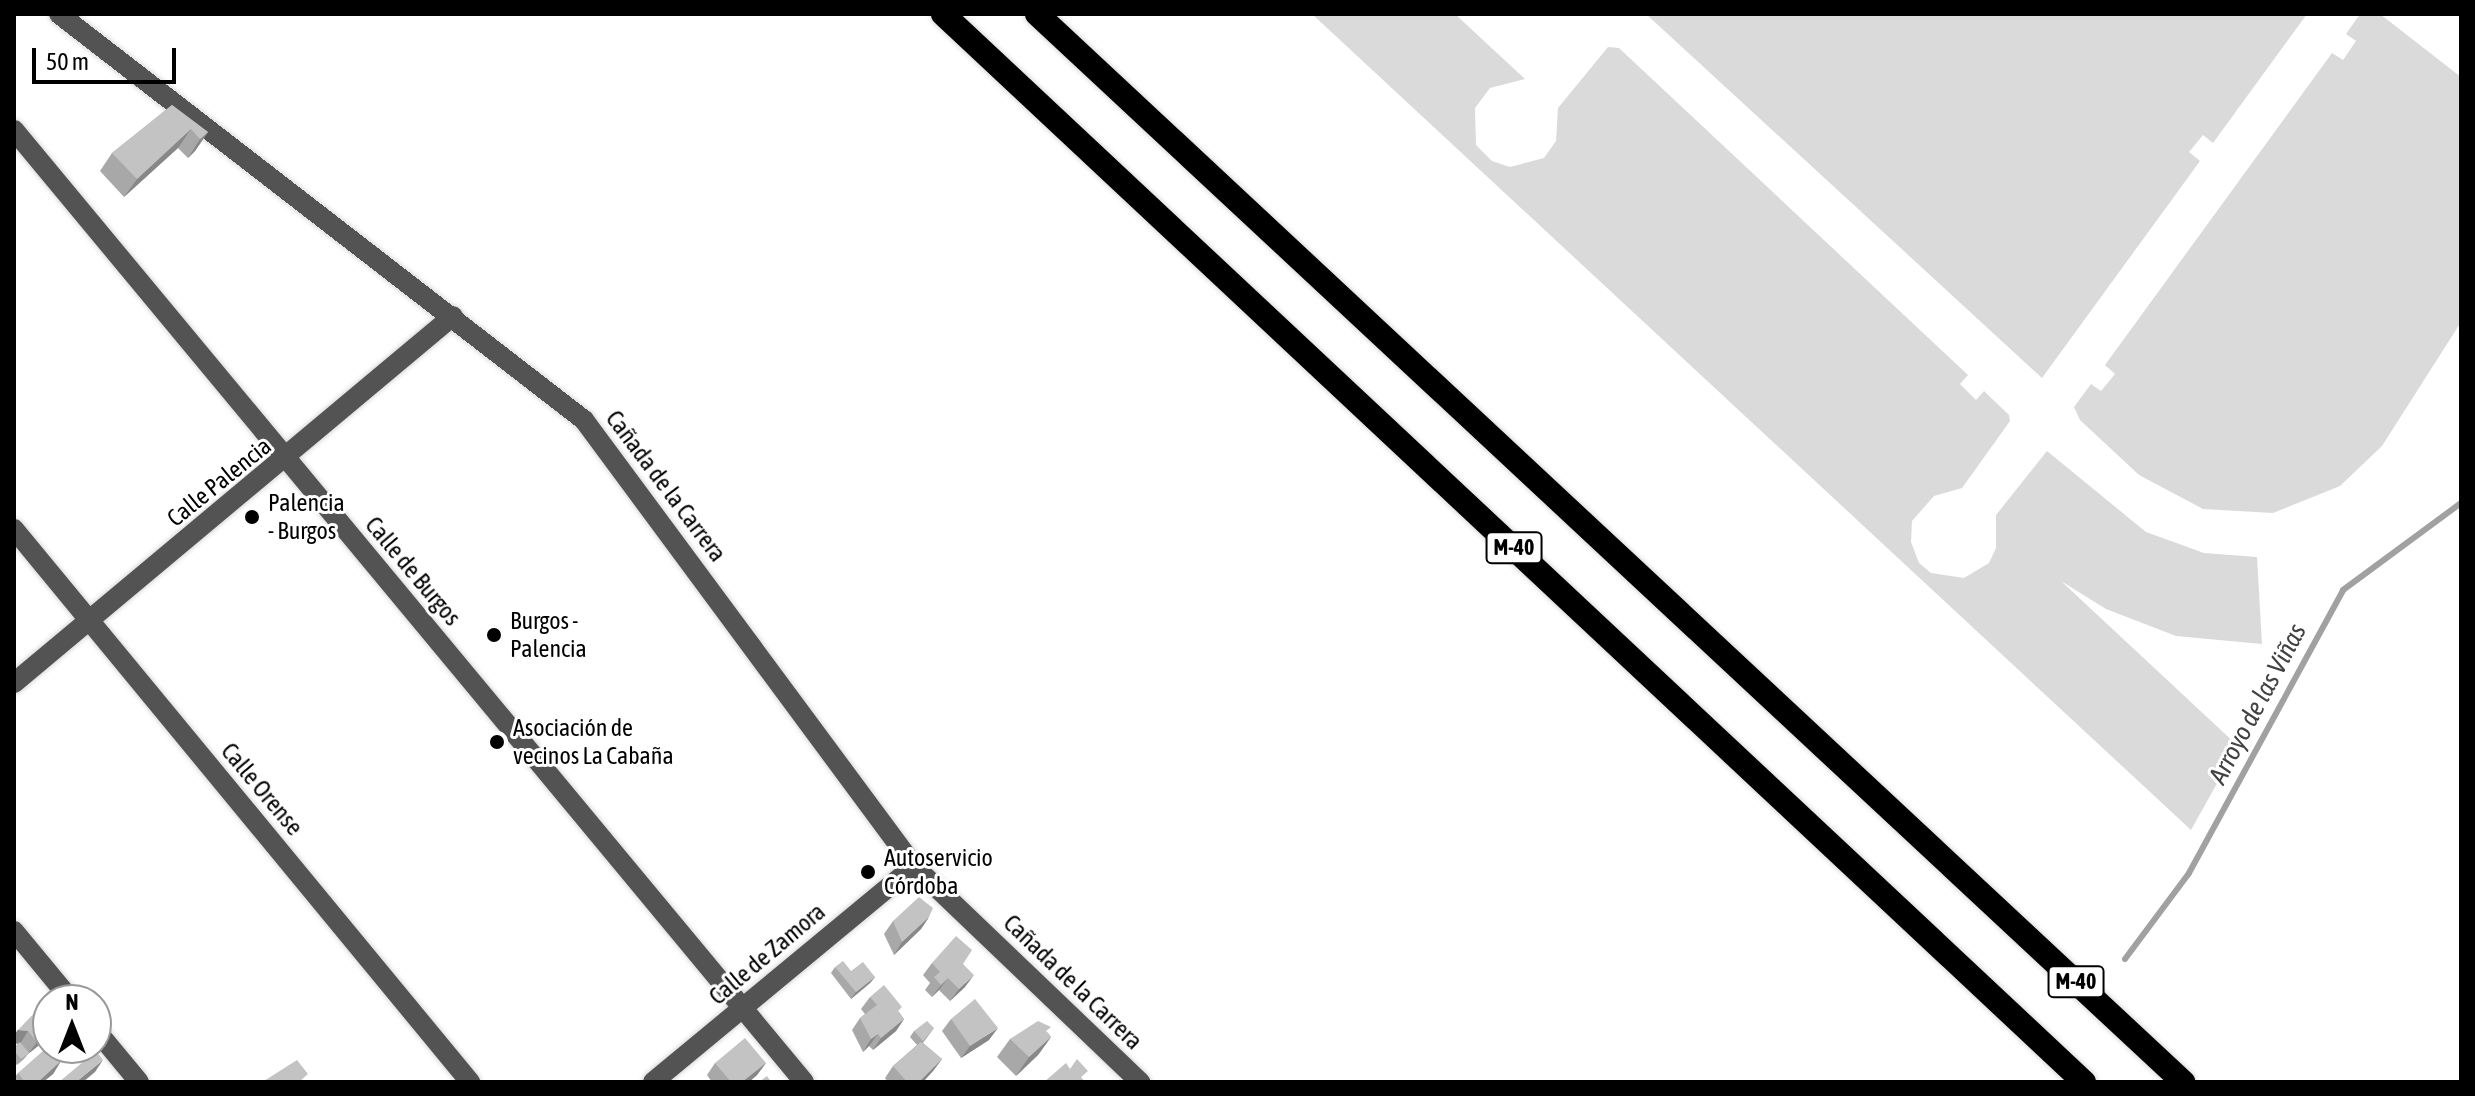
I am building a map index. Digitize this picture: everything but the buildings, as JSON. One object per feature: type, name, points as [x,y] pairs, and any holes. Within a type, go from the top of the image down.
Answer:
[{"type":"highway","name":"M-40","points":[[943,14],[2084,1082]]},
{"type":"highway","name":"M-40","points":[[1037,14],[2183,1082]]},
{"type":"street","name":"Cañada de la Carrera","points":[[59,14],[584,420],[914,866],[1140,1082]]},
{"type":"street","name":"Calle de Burgos","points":[[14,130],[804,1082]]},
{"type":"street","name":"Calle Palencia","points":[[14,683],[287,460],[453,316]]},
{"type":"street","name":"Calle Orense","points":[[14,529],[470,1082]]},
{"type":"street","name":"Calle de Zamora","points":[[653,1082],[914,866]]},
{"type":"street","points":[[14,931],[58,984]]},
{"type":"street","points":[[112,1049],[139,1082]]},
{"type":"shaded area","points":[[1312,14],[1455,14],[1525,79],[1490,88],[1475,108],[1476,145],[1492,161],[1510,167],[1544,158],[1556,141],[1558,108],[1608,47],[1619,48],[1968,375],[1960,384],[1976,400],[1984,391],[2009,415],[2010,421],[1962,488],[1934,496],[1912,521],[1911,542],[1919,563],[1931,573],[1964,578],[1989,563],[1996,548],[1996,515],[2047,451],[2146,532],[2204,553],[2257,557],[2262,644],[2176,636],[2106,609],[2061,581],[2238,746],[2191,830]]},
{"type":"shaded area","points":[[1646,14],[2307,14],[2213,143],[2203,135],[2189,152],[2200,161],[2042,378]]},
{"type":"shaded area","points":[[2360,14],[2380,14],[2461,77],[2461,322],[2382,446],[2340,486],[2273,513],[2203,509],[2139,475],[2080,420],[2074,407],[2091,384],[2101,391],[2115,374],[2105,365],[2332,53],[2343,60],[2356,41],[2346,34]]},
{"type":"waterway","name":"Arroyo de las Viñas","points":[[2125,959],[2189,873],[2343,590],[2461,503]]},
{"type":"place","name":"Palencia - Burgos","points":[[252,517]]},
{"type":"place","name":"Burgos - Palencia","points":[[494,635]]},
{"type":"place","name":"Asociación de vecinos La Cabaña","points":[[497,742]]},
{"type":"place","name":"Autoservicio Córdoba","points":[[868,872]]}]
